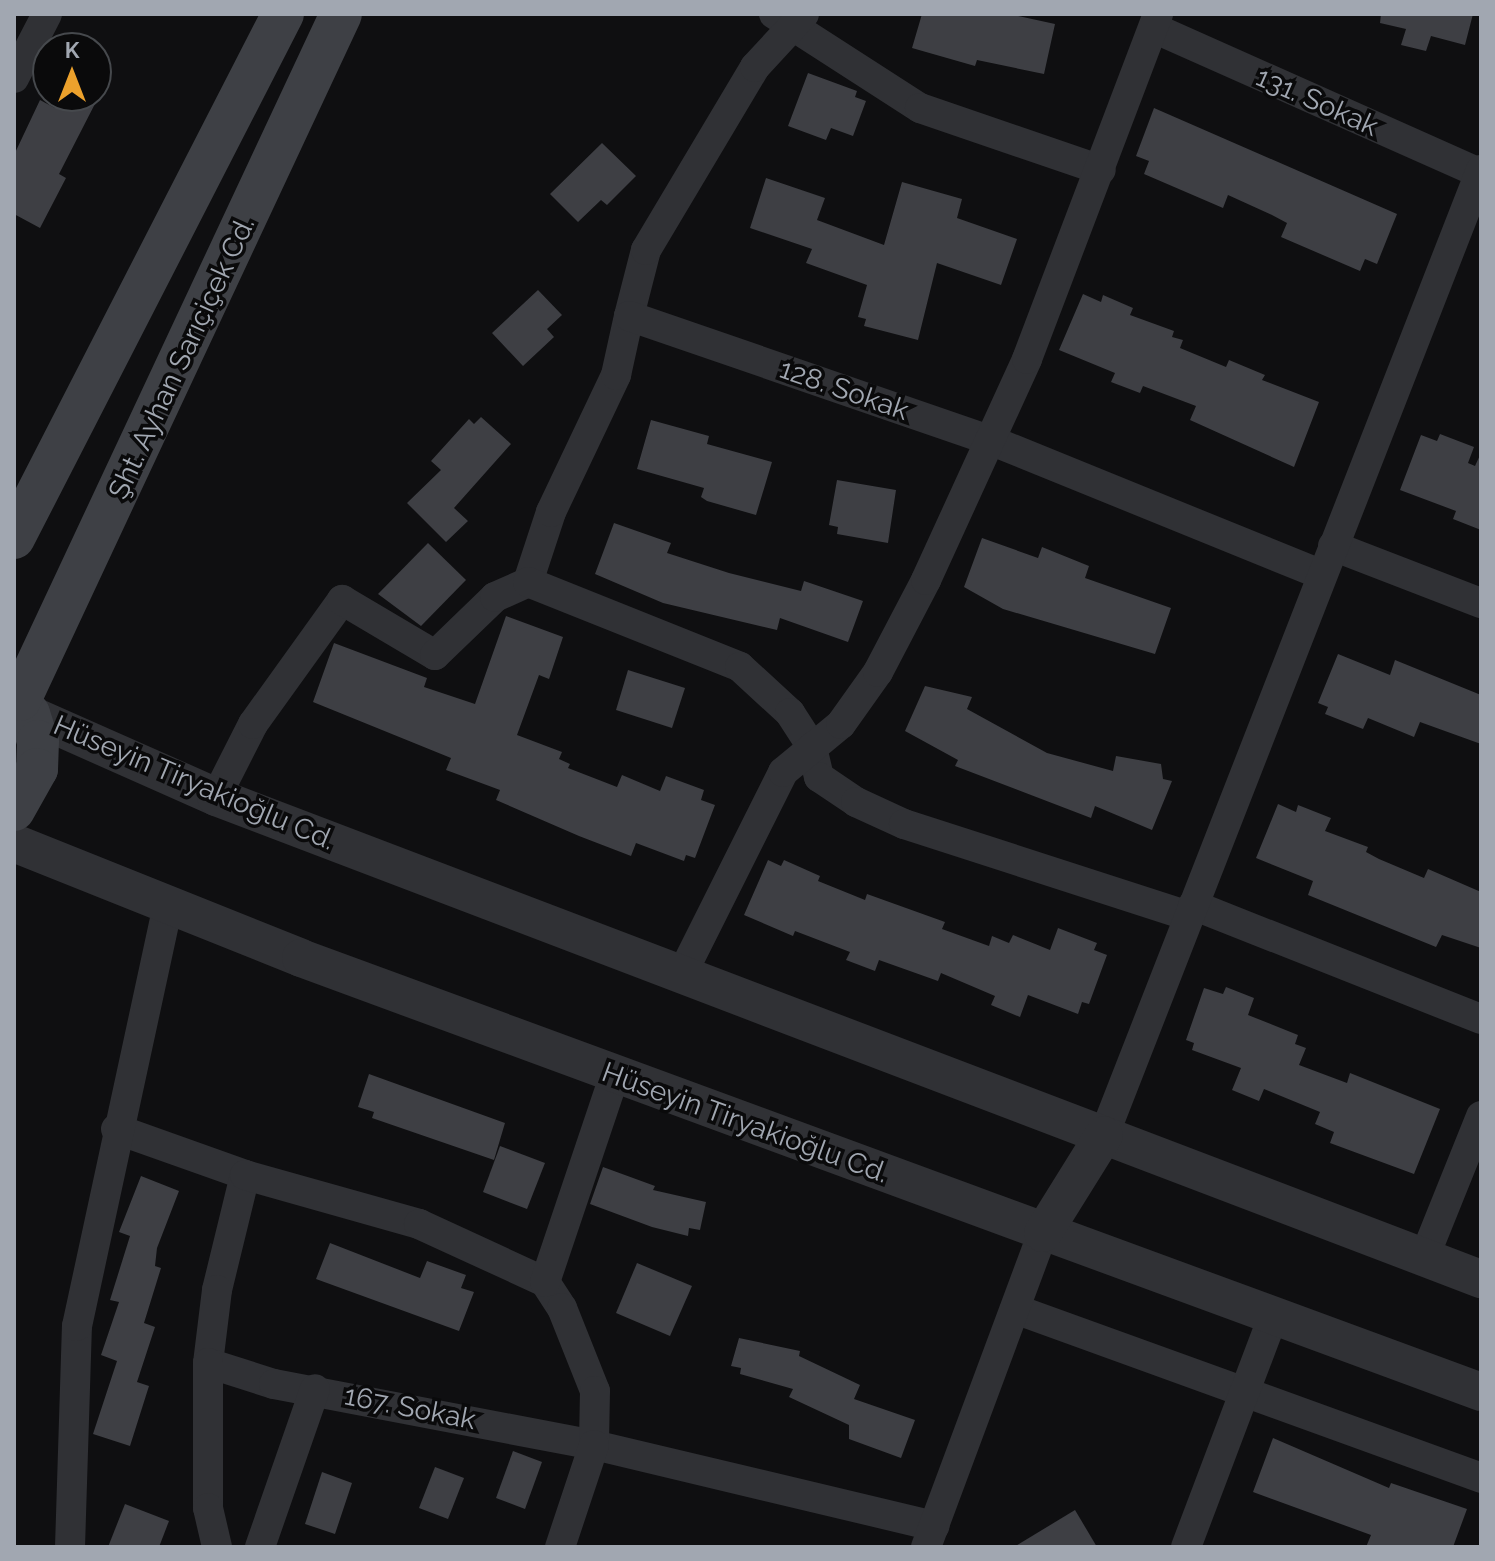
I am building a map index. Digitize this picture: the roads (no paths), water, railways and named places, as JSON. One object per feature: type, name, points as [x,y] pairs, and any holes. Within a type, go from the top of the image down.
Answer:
[{"type":"main road","points":[[14,538],[283,14]]},
{"type":"main road","name":"Şht. Ayhan Sarıçiçek Cd.","points":[[21,703],[341,14]]},
{"type":"main road","name":"Hüseyin Tiryakioğlu Cd.","points":[[14,810],[37,769],[38,741],[21,703]]},
{"type":"street","points":[[14,78],[47,14]]},
{"type":"street","points":[[528,582],[551,512],[616,375],[646,250],[755,67],[790,19],[920,108],[1101,170]]},
{"type":"street","points":[[682,974],[783,772],[841,724],[878,672],[990,440],[1101,170],[1157,21]]},
{"type":"street","name":"131. Sokak","points":[[1157,21],[1478,184]]},
{"type":"street","points":[[930,1536],[1043,1233],[1104,1135],[1333,546],[1478,184]]},
{"type":"street","name":"128. Sokak","points":[[629,316],[990,440],[1322,575]]},
{"type":"street","points":[[1333,546],[1481,603]]},
{"type":"street","points":[[216,797],[253,724],[342,600],[435,655],[495,597],[528,582],[740,667],[790,713],[812,747],[819,777],[856,802],[904,824],[1191,910],[1481,1019]]},
{"type":"street","name":"Hüseyin Tiryakioğlu Cd.","points":[[21,703],[216,797],[1481,1279]]},
{"type":"street","name":"Hüseyin Tiryakioğlu Cd.","points":[[14,843],[615,1074],[1272,1319],[1481,1392]]},
{"type":"street","points":[[70,1547],[77,1326],[116,1129],[168,904]]},
{"type":"street","points":[[545,1282],[615,1074]]},
{"type":"street","points":[[1424,1258],[1481,1116]]},
{"type":"street","points":[[116,1129],[245,1175],[419,1224],[545,1282],[562,1308],[595,1391],[594,1445],[560,1547]]},
{"type":"street","points":[[217,1547],[208,1508],[208,1363],[217,1290],[245,1175]]},
{"type":"street","points":[[1015,1309],[1481,1478]]},
{"type":"street","points":[[1186,1547],[1272,1319]]},
{"type":"street","name":"167. Sokak","points":[[208,1363],[274,1384],[315,1389],[594,1445],[930,1536]]},
{"type":"street","points":[[260,1547],[315,1389]]}]
